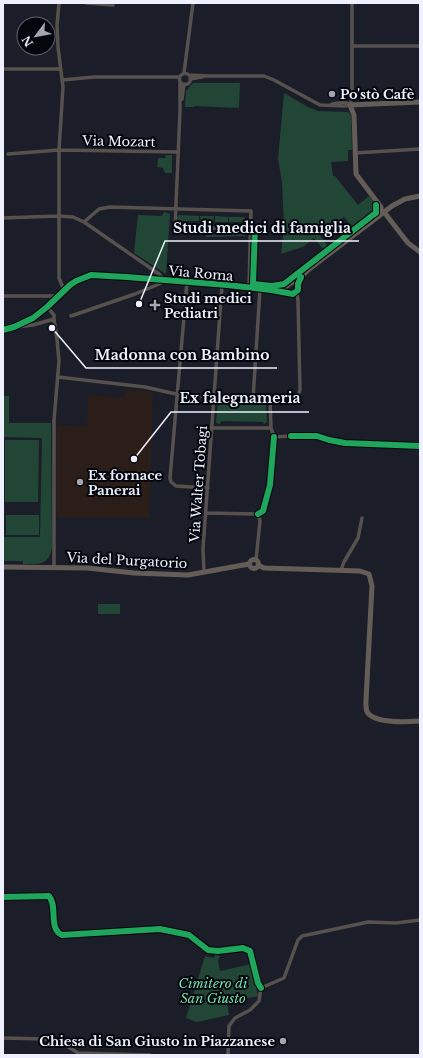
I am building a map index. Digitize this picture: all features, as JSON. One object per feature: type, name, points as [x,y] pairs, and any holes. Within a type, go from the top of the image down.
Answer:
[{"type":"street","points":[[59,3],[57,25],[60,69],[63,87],[59,150],[58,216],[60,278],[64,290]]},
{"type":"street","points":[[86,3],[113,5]]},
{"type":"street","points":[[193,3],[184,73],[180,75],[175,227],[250,229]]},
{"type":"street","points":[[352,3],[352,98],[350,105],[354,114],[356,174],[408,243],[420,252]]},
{"type":"street","points":[[352,46],[420,46]]},
{"type":"street","points":[[3,69],[60,69]]},
{"type":"street","points":[[184,73],[189,75],[207,76],[264,76],[320,105],[345,102],[350,105],[420,102]]},
{"type":"street","points":[[189,75],[190,79]]},
{"type":"street","points":[[184,84],[188,83],[190,79],[207,76]]},
{"type":"street","points":[[62,80],[94,77],[180,79]]},
{"type":"street","points":[[180,79],[184,84],[180,108]]},
{"type":"street","points":[[355,153],[420,149]]},
{"type":"street","name":"Via Mozart","points":[[8,154],[59,150],[178,152]]},
{"type":"street","name":"Via Roma","points":[[271,290],[282,289],[301,277],[376,218],[383,209],[405,199],[420,196]]},
{"type":"street","points":[[84,222],[99,209],[110,208],[251,211],[249,288]]},
{"type":"street","points":[[3,218],[58,216],[73,217],[84,222],[159,274],[165,281],[135,294],[71,316]]},
{"type":"street","name":"Via Roma","points":[[14,327],[33,318],[76,281],[91,275],[222,285],[289,292],[294,294],[296,292]]},
{"type":"street","points":[[58,377],[145,387],[176,394],[253,399],[298,396],[300,390],[298,301],[296,292],[298,290],[301,277]]},
{"type":"street","points":[[187,282],[176,394],[170,478],[171,482],[176,486],[208,488]]},
{"type":"street","points":[[292,282],[298,286]]},
{"type":"street","name":"Via Walter Tobagi","points":[[204,572],[203,549],[213,428],[222,285]]},
{"type":"street","points":[[287,286],[289,292]]},
{"type":"street","points":[[253,399],[260,289]]},
{"type":"street","points":[[3,296],[58,296]]},
{"type":"street","points":[[47,307],[54,315],[58,339],[59,362],[54,420],[54,567]]},
{"type":"street","name":"Via Roma","points":[[3,330],[33,325],[54,319]]},
{"type":"street","points":[[270,398],[274,437],[291,436]]},
{"type":"street","points":[[213,428],[272,428]]},
{"type":"street","points":[[206,513],[258,514],[260,521],[257,562],[264,568],[341,570],[365,572],[369,574],[372,580],[372,586],[366,700],[367,711],[369,715],[373,717],[389,721],[420,721]]},
{"type":"street","points":[[341,570],[358,538],[362,518]]},
{"type":"street","name":"Via del Purgatorio","points":[[3,567],[87,568],[152,574],[188,574],[249,564],[252,568],[256,567],[257,562]]},
{"type":"street","points":[[3,897],[49,896],[53,900],[56,928],[58,933],[62,935],[160,930],[189,935],[208,950],[218,952],[243,948],[250,951],[258,983],[261,988],[259,1002],[250,1010],[235,1018],[229,1026],[227,1039],[228,1055]]},
{"type":"street","points":[[261,988],[284,978],[296,945],[299,938],[302,936],[368,922],[396,923],[420,920]]},
{"type":"street","points":[[3,1038],[46,1039],[62,1043],[78,1053],[150,1055]]},
{"type":"shaded area","points":[[126,389],[153,392],[149,518],[57,517],[57,425],[87,426],[88,395],[124,398]]},
{"type":"green space","points":[[193,83],[240,83],[239,108],[185,107],[186,91]]},
{"type":"green space","points":[[284,93],[318,111],[348,112],[351,116],[352,150],[348,150],[348,161],[331,162],[333,176],[335,176],[358,205],[369,196],[376,205],[373,214],[353,228],[344,217],[320,235],[329,248],[325,251],[314,238],[303,247],[281,254],[284,226],[282,182],[278,159]]},
{"type":"green space","points":[[166,155],[172,155],[172,173],[165,173],[163,168],[157,167],[158,158],[165,158]]},
{"type":"green space","points":[[164,212],[170,214],[166,274],[134,253],[138,215],[162,216]]},
{"type":"green space","points":[[179,215],[199,216],[199,221],[183,221],[182,224],[179,224],[177,222],[177,217]]},
{"type":"green space","points":[[200,216],[214,216],[213,222],[200,221]]},
{"type":"green space","points":[[215,216],[228,217],[228,222],[215,222]]},
{"type":"green space","points":[[229,217],[245,217],[246,224],[243,225],[243,222],[229,222]]},
{"type":"green space","points":[[242,232],[245,233],[246,236],[206,237],[206,233],[241,234]]},
{"type":"green space","points":[[3,396],[9,396],[9,423],[51,423],[52,548],[48,558],[42,563],[38,564],[23,564],[23,561],[3,561],[3,537],[40,537],[42,438],[3,437]]},
{"type":"green space","points":[[218,401],[221,401],[224,404],[257,405],[264,402],[266,403],[267,422],[264,424],[263,422],[221,421],[220,424],[216,423]]},
{"type":"green space","points":[[5,440],[39,440],[38,502],[5,502]]},
{"type":"green space","points":[[6,515],[39,515],[39,535],[6,535]]},
{"type":"green space","points":[[98,604],[120,604],[120,614],[98,614]]},
{"type":"green space","name":"Cimitero di San Giusto","points":[[215,955],[220,956],[218,961],[220,971],[251,964],[258,996],[227,1002],[229,1015],[197,1022],[186,1018],[205,956],[214,958]]},
{"type":"cycle path","points":[[250,229],[255,229],[253,284],[272,286],[284,284],[376,213],[376,205]]},
{"type":"cycle path","points":[[3,330],[14,327],[33,318],[70,285],[91,275],[227,285],[293,294],[298,290],[298,284],[301,277]]},
{"type":"cycle path","points":[[291,436],[317,436],[345,443],[420,446]]},
{"type":"cycle path","points":[[258,514],[263,511],[270,485],[274,437]]},
{"type":"cycle path","points":[[3,897],[49,896],[53,905],[55,928],[62,935],[160,929],[189,935],[208,950],[218,951],[243,948],[250,951],[258,983],[261,988]]},
{"type":"place","name":"Po'stò Cafè","points":[[332,94]]},
{"type":"place","name":"Studi medici di famiglia","points":[[139,304]]},
{"type":"place","name":"Studi medici Pediatri","points":[[155,305]]},
{"type":"place","name":"Madonna con Bambino","points":[[52,328]]},
{"type":"place","name":"Ex falegnameria","points":[[134,459]]},
{"type":"place","name":"Ex fornace Panerai","points":[[80,482]]},
{"type":"place","name":"Chiesa di San Giusto in Piazzanese","points":[[283,1041]]}]
